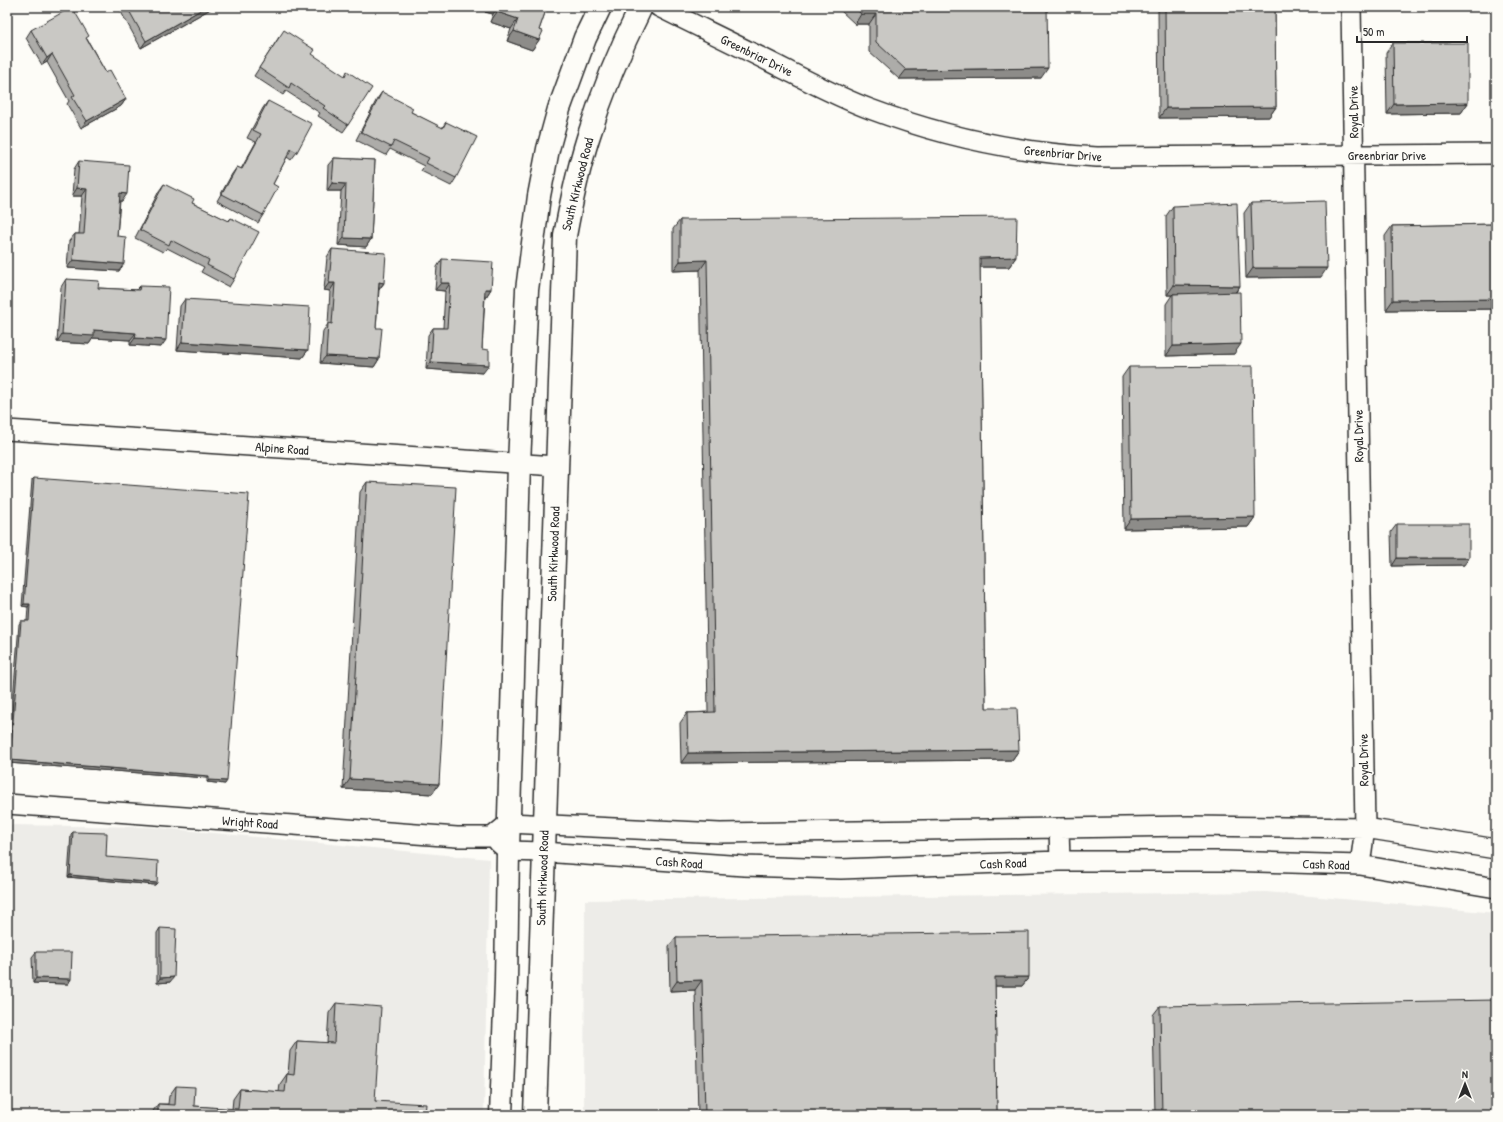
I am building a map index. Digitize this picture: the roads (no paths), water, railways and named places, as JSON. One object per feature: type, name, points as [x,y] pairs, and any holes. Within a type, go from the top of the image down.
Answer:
[{"type":"main road","points":[[535,1110],[501,1109],[506,982],[503,837],[527,290],[539,196],[548,149],[559,109],[585,38],[600,7]]},
{"type":"main road","name":"South Kirkwood Road","points":[[535,1110],[565,236],[573,194],[588,138],[625,40],[641,7]]},
{"type":"main road","points":[[534,232],[565,236]]},
{"type":"street","name":"Greenbriar Drive","points":[[659,7],[868,109],[910,123],[1012,148],[1057,155],[1097,157],[1496,154]]},
{"type":"street","name":"Royal Drive","points":[[1351,7],[1365,828],[1360,865]]},
{"type":"street","name":"Alpine Road","points":[[7,430],[556,466]]},
{"type":"street","name":"Wright Road","points":[[7,804],[456,837],[503,837],[544,824]]},
{"type":"street","points":[[544,824],[720,833],[1226,826],[1365,828],[1496,849]]},
{"type":"street","points":[[1059,828],[1060,861]]},
{"type":"street","name":"Cash Road","points":[[503,837],[543,852],[744,866],[841,869],[1060,861],[1223,861],[1360,865],[1496,888]]}]
